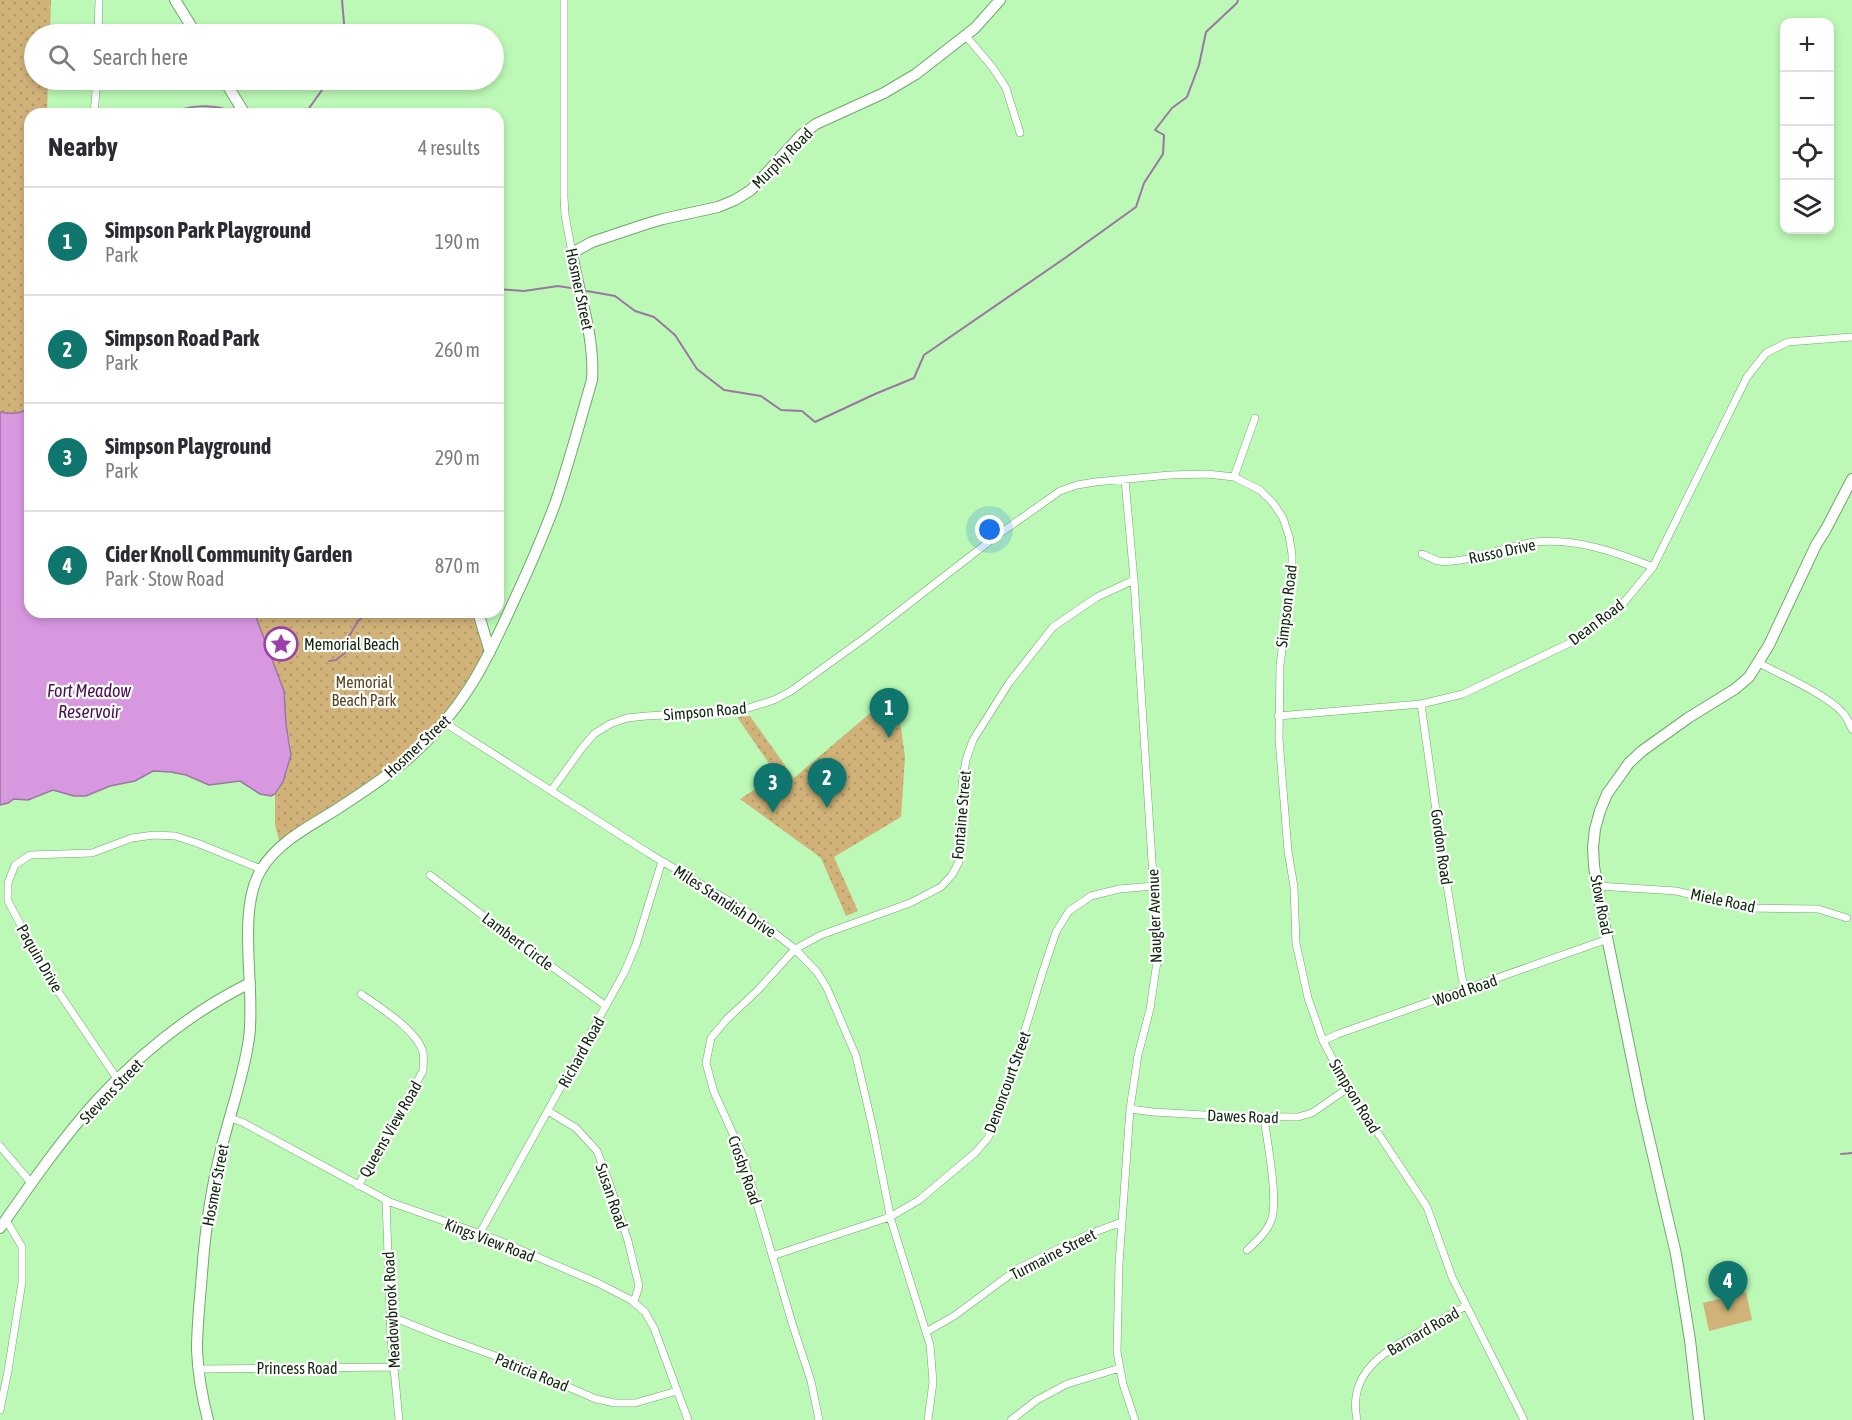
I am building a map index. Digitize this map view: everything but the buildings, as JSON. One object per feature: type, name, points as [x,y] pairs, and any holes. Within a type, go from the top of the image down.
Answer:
[{"type":"street","points":[[99,0],[99,24]]},
{"type":"street","points":[[175,0],[190,24]]},
{"type":"street","name":"Hosmer Street","points":[[208,1420],[199,1369],[198,1331],[206,1229],[218,1165],[242,1075],[249,1039],[251,1020],[249,907],[253,887],[261,869],[281,847],[399,766],[445,723],[466,695],[490,652],[520,589],[555,503],[592,380],[591,343],[565,215],[564,0]]},
{"type":"street","name":"Murphy Road","points":[[572,253],[592,242],[663,219],[718,207],[735,200],[751,190],[801,135],[816,124],[900,84],[931,63],[966,36],[1000,0]]},
{"type":"street","points":[[966,36],[993,68],[1006,88],[1020,133]]},
{"type":"street","points":[[95,108],[96,90]]},
{"type":"street","points":[[229,90],[237,108]]},
{"type":"street","name":"Dean Road","points":[[1278,716],[1421,704],[1463,693],[1576,640],[1621,606],[1653,567],[1747,377],[1766,353],[1788,342],[1852,337]]},
{"type":"street","points":[[1234,477],[1255,418]]},
{"type":"street","name":"Simpson Road","points":[[551,791],[594,734],[610,724],[627,718],[646,716],[739,711],[774,700],[806,681],[1060,491],[1077,485],[1188,474],[1234,477],[1260,490],[1283,518],[1292,554],[1292,573],[1281,646],[1278,716],[1288,851],[1294,888],[1296,943],[1308,998],[1323,1041],[1348,1088],[1427,1207],[1448,1269],[1524,1420]]},
{"type":"street","name":"Stow Road","points":[[1699,1420],[1690,1340],[1676,1254],[1641,1104],[1598,886],[1593,847],[1595,829],[1600,811],[1617,778],[1629,763],[1688,718],[1735,689],[1749,677],[1759,663],[1816,544],[1852,479]]},
{"type":"street","name":"Naugler Avenue","points":[[1125,480],[1134,580],[1158,955],[1130,1109],[1117,1314],[1117,1352],[1128,1403],[1135,1420]]},
{"type":"street","name":"Russo Drive","points":[[1422,554],[1440,561],[1460,559],[1534,542],[1553,542],[1589,546],[1653,567]]},
{"type":"street","name":"Fontaine Street","points":[[795,949],[821,935],[910,903],[941,887],[952,875],[959,862],[962,839],[962,784],[966,760],[973,740],[1009,683],[1053,627],[1097,597],[1134,580]]},
{"type":"street","points":[[480,618],[490,652]]},
{"type":"street","points":[[1759,663],[1804,687],[1840,710],[1846,716],[1852,729]]},
{"type":"street","name":"Gordon Road","points":[[1421,704],[1443,860],[1462,978],[1466,989]]},
{"type":"street","name":"Miles Standish Drive","points":[[445,723],[662,861],[746,911],[795,949],[817,972],[827,987],[856,1056],[890,1217],[926,1332],[933,1363],[928,1420]]},
{"type":"street","name":"Paquin Drive","points":[[118,1080],[47,975],[8,901],[9,883],[15,865],[30,855],[92,853],[132,838],[154,835],[175,836],[261,869]]},
{"type":"street","name":"Richard Road","points":[[480,1233],[624,973],[636,945],[662,861]]},
{"type":"street","name":"Lambert Circle","points":[[430,875],[503,932],[606,1006]]},
{"type":"street","name":"Denoncourt Street","points":[[772,1256],[890,1217],[919,1200],[975,1154],[988,1138],[1000,1111],[1056,932],[1069,911],[1091,896],[1119,889],[1154,886]]},
{"type":"street","name":"Miele Road","points":[[1598,886],[1676,891],[1749,908],[1818,909],[1847,918]]},
{"type":"street","name":"Wood Road","points":[[1323,1041],[1608,939]]},
{"type":"street","name":"Crosby Road","points":[[795,949],[711,1038],[706,1063],[714,1092],[742,1153],[811,1381],[819,1420]]},
{"type":"street","name":"Stevens Street","points":[[3,1224],[84,1116],[118,1080],[194,1016],[250,983]]},
{"type":"street","name":"Queens View Road","points":[[358,1186],[423,1071],[423,1054],[418,1040],[400,1023],[361,994]]},
{"type":"street","name":"Dawes Road","points":[[1130,1109],[1264,1118],[1298,1117],[1312,1113],[1348,1088]]},
{"type":"street","name":"Susan Road","points":[[548,1111],[576,1128],[597,1151],[624,1230],[639,1286],[634,1302]]},
{"type":"street","name":"Kings View Road","points":[[230,1118],[251,1126],[386,1200],[480,1233],[598,1283],[634,1302],[645,1312],[654,1328],[688,1420]]},
{"type":"street","points":[[1247,1250],[1258,1240],[1272,1219],[1274,1196],[1264,1118]]},
{"type":"street","points":[[0,1146],[32,1184]]},
{"type":"street","name":"Meadowbrook Road","points":[[386,1200],[390,1316],[399,1420]]},
{"type":"street","name":"Turmaine Street","points":[[926,1332],[954,1316],[1019,1268],[1089,1234],[1122,1222]]},
{"type":"street","points":[[0,1410],[22,1282],[22,1247],[3,1224]]},
{"type":"street","name":"Barnard Road","points":[[1357,1420],[1356,1401],[1359,1387],[1364,1374],[1373,1362],[1387,1350],[1466,1306]]},
{"type":"street","name":"Patricia Road","points":[[390,1316],[501,1358],[596,1399],[615,1403],[635,1403],[677,1391]]},
{"type":"street","name":"Princess Road","points":[[199,1369],[394,1367]]},
{"type":"street","points":[[1011,1420],[1037,1400],[1067,1384],[1120,1368]]},
{"type":"green space","points":[[0,0],[51,0],[50,24],[24,24],[24,90],[48,90],[47,108],[24,108],[24,410],[12,413],[0,412]]},
{"type":"green space","name":"Memorial Beach Park","points":[[256,618],[480,618],[490,652],[432,736],[281,847],[275,825],[275,794],[287,772],[291,755],[284,691]]},
{"type":"green space","points":[[896,691],[905,757],[901,817],[834,857],[858,911],[846,916],[821,858],[740,799],[777,775],[737,717],[750,716],[794,778]]},
{"type":"green space","points":[[1746,1292],[1752,1320],[1709,1331],[1703,1303]]},
{"type":"water","name":"Fort Meadow Reservoir","points":[[23,411],[24,618],[256,618],[284,691],[291,755],[283,782],[275,794],[271,796],[260,794],[240,781],[209,785],[186,775],[153,771],[135,781],[110,786],[86,796],[74,796],[53,790],[28,800],[14,799],[0,805],[0,412]]},
{"type":"waterway","points":[[342,0],[344,24]]},
{"type":"waterway","points":[[587,291],[615,296],[635,311],[654,317],[675,335],[697,369],[724,390],[761,396],[781,410],[802,411],[815,422],[914,378],[924,355],[1136,207],[1144,183],[1163,154],[1164,135],[1155,130],[1172,108],[1187,97],[1199,65],[1206,32],[1238,0]]},
{"type":"waterway","points":[[309,108],[322,90]]},
{"type":"waterway","points":[[185,108],[200,106],[219,108]]},
{"type":"waterway","points":[[504,289],[524,291],[558,286],[571,288]]},
{"type":"waterway","points":[[329,661],[336,660],[345,653],[348,638],[361,618]]},
{"type":"waterway","points":[[1841,1154],[1852,1153]]},
{"type":"place","name":"Memorial Beach","points":[[281,644]]},
{"type":"place","name":"Simpson Park Playground","points":[[889,738]]},
{"type":"place","name":"Simpson Road Park","points":[[827,808]]},
{"type":"place","name":"Simpson Playground","points":[[773,813]]},
{"type":"place","name":"Cider Knoll Community Garden","points":[[1728,1311]]}]
